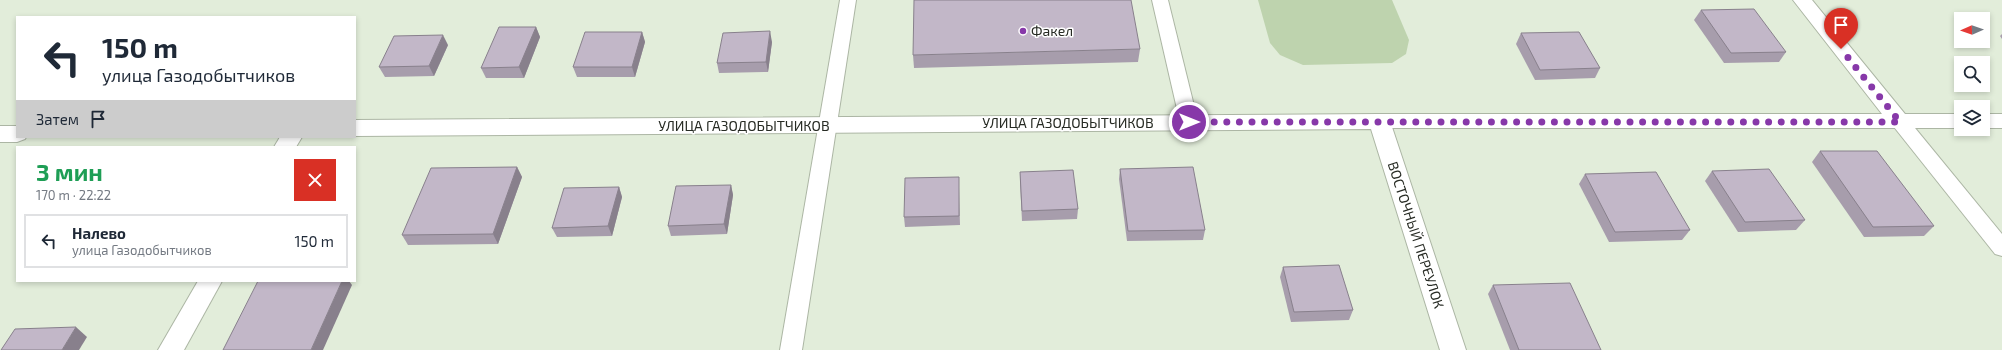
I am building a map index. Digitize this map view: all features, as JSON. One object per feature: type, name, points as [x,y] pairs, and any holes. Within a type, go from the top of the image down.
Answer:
[{"type":"street","points":[[1802,0],[1900,122]]},
{"type":"street","name":"УЛИЦА ГАЗОДОБЫТЧИКОВ","points":[[356,128],[1379,121],[1954,122]]},
{"type":"street","name":"ВОСТОЧНЫЙ ПЕРЕУЛОК","points":[[1379,121],[1453,350]]},
{"type":"street","points":[[1990,121],[2002,121]]},
{"type":"street","points":[[0,134],[16,134]]},
{"type":"street","points":[[171,350],[209,282]]},
{"type":"lane","points":[[791,350],[848,0]]},
{"type":"lane","points":[[1160,0],[1189,122]]},
{"type":"lane","points":[[1900,122],[2002,248]]},
{"type":"green space","points":[[1258,0],[1392,0],[1409,40],[1406,54],[1392,63],[1303,65],[1280,55],[1270,43]]},
{"type":"building","name":"Факел","points":[[914,0],[1131,0],[1140,49],[913,55]]},
{"type":"building","points":[[1754,9],[1786,52],[1731,53],[1701,10]]},
{"type":"building","points":[[499,27],[536,27],[519,67],[481,68]]},
{"type":"building","points":[[770,31],[766,62],[717,63],[723,33]]},
{"type":"building","points":[[585,32],[642,32],[632,67],[573,67]]},
{"type":"building","points":[[1579,32],[1600,68],[1540,70],[1521,33]]},
{"type":"building","points":[[443,35],[429,66],[379,67],[394,36]]},
{"type":"building","points":[[1820,151],[1877,151],[1934,226],[1873,227]]},
{"type":"building","points":[[517,167],[493,234],[402,235],[431,168]]},
{"type":"building","points":[[1193,167],[1205,230],[1128,231],[1120,169]]},
{"type":"building","points":[[1769,169],[1805,220],[1745,222],[1712,171]]},
{"type":"building","points":[[1073,170],[1078,209],[1022,211],[1020,172]]},
{"type":"building","points":[[1656,172],[1690,230],[1615,232],[1585,174]]},
{"type":"building","points":[[959,177],[959,216],[904,217],[905,178]]},
{"type":"building","points":[[731,185],[724,224],[668,226],[676,186]]},
{"type":"building","points":[[619,187],[608,226],[552,228],[564,188]]},
{"type":"building","points":[[1339,265],[1353,310],[1294,312],[1283,267]]},
{"type":"building","points":[[257,282],[342,282],[311,350],[223,350]]},
{"type":"building","points":[[1570,283],[1601,350],[1519,350],[1493,285]]},
{"type":"building","points":[[76,327],[62,350],[1,350],[15,329]]},
{"type":"place","name":"Факел","points":[[1023,31]]},
{"type":"route","points":[[1189,122],[1900,122],[1841,49]]}]
